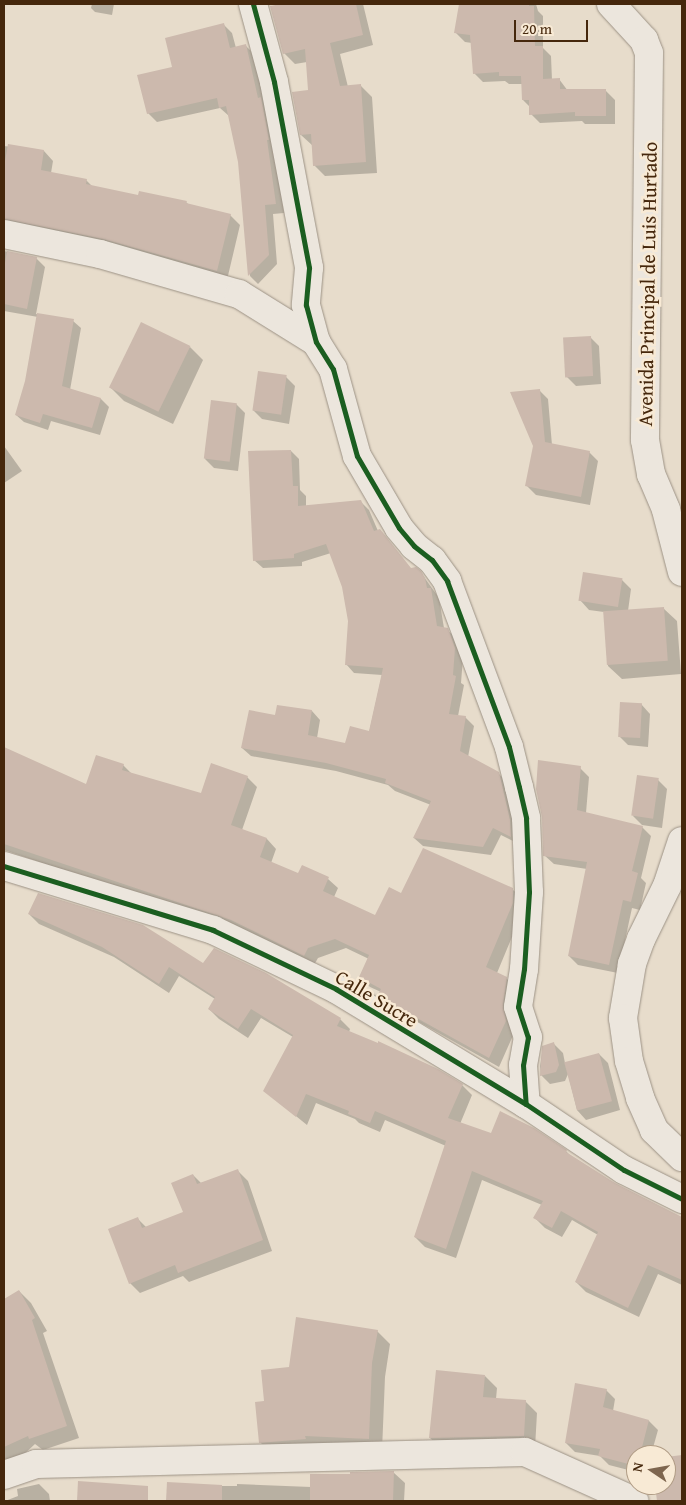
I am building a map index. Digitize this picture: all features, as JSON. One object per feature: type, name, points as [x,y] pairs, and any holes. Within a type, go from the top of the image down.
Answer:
[{"type":"street","points":[[253,4],[274,82],[310,268],[306,305],[316,342],[333,370],[357,456],[399,528],[414,546],[432,560],[446,581],[508,747],[526,818],[529,892],[524,969],[518,1007],[528,1037],[523,1065],[526,1104]]},
{"type":"street","name":"Avenida Principal de Luis Hurtado","points":[[611,4],[644,40],[649,53],[645,440],[651,474],[666,510],[682,572]]},
{"type":"street","points":[[4,234],[100,254],[239,294],[316,342]]},
{"type":"street","points":[[682,840],[667,886],[641,939],[632,964],[623,1018],[629,1061],[640,1098],[654,1130],[682,1157]]},
{"type":"street","name":"Calle Sucre","points":[[4,866],[213,930],[336,988],[526,1104],[624,1170],[682,1199]]},
{"type":"street","points":[[4,1475],[36,1464],[525,1452],[634,1501]]},
{"type":"building","points":[[281,4],[356,4],[363,35],[330,43],[340,86],[361,84],[366,162],[313,166],[311,134],[300,135],[292,92],[308,90],[305,49],[283,54],[270,6]]},
{"type":"building","points":[[459,4],[529,4],[529,6],[534,6],[535,46],[543,46],[543,79],[560,78],[560,89],[606,89],[606,116],[575,116],[575,112],[529,115],[529,100],[522,100],[521,76],[499,76],[499,72],[473,74],[470,35],[454,33]]},
{"type":"building","points":[[224,23],[230,48],[246,44],[258,98],[261,97],[269,140],[267,140],[276,204],[265,205],[269,255],[248,276],[238,162],[226,106],[219,108],[217,98],[147,114],[137,75],[172,67],[165,38]]},
{"type":"building","points":[[8,144],[44,150],[41,170],[87,179],[86,184],[138,195],[139,191],[187,201],[186,203],[231,214],[217,271],[103,239],[4,219],[4,167]]},
{"type":"building","points":[[7,251],[37,257],[27,309],[4,304],[4,269]]},
{"type":"building","points":[[37,313],[74,319],[62,386],[101,398],[92,428],[43,414],[40,423],[15,415],[25,381]]},
{"type":"building","points":[[141,322],[190,346],[158,412],[109,388]]},
{"type":"building","points":[[591,336],[593,376],[565,377],[563,337]]},
{"type":"building","points":[[258,371],[287,375],[281,415],[252,411]]},
{"type":"building","points":[[540,389],[545,442],[590,451],[581,497],[525,486],[533,446],[510,392]]},
{"type":"building","points":[[211,400],[237,403],[230,462],[204,459]]},
{"type":"building","points":[[291,450],[293,486],[298,486],[298,506],[361,500],[374,531],[380,529],[411,568],[416,567],[421,571],[427,588],[431,588],[437,626],[448,628],[455,648],[453,675],[456,676],[449,714],[466,716],[460,751],[499,772],[510,820],[511,837],[493,828],[483,847],[413,838],[431,801],[385,783],[386,779],[326,763],[241,748],[249,710],[275,715],[277,705],[312,710],[308,735],[345,743],[350,726],[369,731],[383,668],[345,665],[348,621],[342,587],[326,544],[294,554],[294,558],[253,561],[248,451]]},
{"type":"building","points":[[583,572],[623,578],[618,607],[578,601]]},
{"type":"building","points":[[664,607],[668,661],[607,665],[603,611]]},
{"type":"building","points":[[620,702],[642,703],[640,738],[618,737]]},
{"type":"building","points":[[4,747],[86,784],[96,755],[124,764],[122,770],[201,793],[211,763],[248,776],[231,825],[267,838],[260,857],[298,873],[302,865],[329,877],[323,891],[375,915],[389,887],[401,893],[423,848],[513,888],[513,903],[486,967],[507,977],[503,1005],[506,1021],[489,1058],[377,996],[381,989],[359,977],[369,955],[335,939],[308,948],[304,956],[231,920],[4,844]]},
{"type":"building","points":[[538,760],[581,766],[577,810],[643,826],[632,871],[638,873],[631,902],[623,900],[609,965],[568,956],[587,862],[543,856],[542,817],[536,789]]},
{"type":"building","points":[[637,775],[659,778],[653,819],[631,816]]},
{"type":"building","points":[[38,893],[143,925],[203,963],[214,948],[266,973],[341,1018],[337,1026],[378,1043],[378,1041],[438,1069],[463,1084],[448,1118],[491,1133],[500,1111],[534,1128],[567,1150],[566,1152],[615,1183],[682,1217],[682,1280],[648,1265],[628,1308],[575,1282],[598,1232],[561,1211],[552,1228],[533,1218],[543,1201],[472,1171],[446,1249],[414,1237],[446,1141],[375,1111],[370,1123],[348,1114],[349,1111],[306,1094],[296,1117],[263,1091],[293,1035],[251,1009],[238,1029],[208,1009],[215,997],[169,967],[159,984],[102,947],[28,914]]},
{"type":"building","points":[[554,1042],[559,1065],[556,1072],[540,1076],[542,1046]]},
{"type":"building","points":[[599,1053],[612,1101],[577,1111],[564,1062]]},
{"type":"building","points":[[238,1169],[263,1240],[178,1273],[175,1265],[129,1284],[108,1229],[138,1217],[142,1228],[183,1212],[171,1183],[193,1174],[197,1184]]},
{"type":"building","points":[[19,1290],[35,1318],[32,1320],[67,1426],[29,1439],[28,1436],[4,1447],[4,1299]]},
{"type":"building","points":[[296,1317],[378,1330],[372,1363],[369,1439],[305,1436],[306,1439],[259,1443],[255,1402],[264,1401],[261,1370],[289,1367]]},
{"type":"building","points":[[436,1370],[485,1375],[483,1397],[526,1400],[524,1436],[429,1438]]},
{"type":"building","points":[[575,1383],[607,1389],[603,1407],[649,1420],[643,1445],[626,1445],[626,1463],[598,1456],[600,1449],[565,1443]]},
{"type":"building","points":[[682,1455],[682,1501],[657,1501],[656,1495],[676,1495],[676,1456]]},
{"type":"building","points":[[394,1471],[393,1501],[310,1501],[310,1474]]},
{"type":"building","points":[[78,1481],[148,1486],[148,1501],[77,1501]]},
{"type":"building","points":[[167,1482],[222,1485],[222,1501],[166,1501]]},
{"type":"cycle path","points":[[253,4],[274,82],[309,268],[306,305],[316,342],[333,369],[357,456],[399,528],[414,546],[432,560],[447,581],[509,747],[519,787],[526,818],[529,892],[524,969],[518,1007],[528,1037],[523,1065],[526,1104]]},
{"type":"cycle path","points":[[4,866],[213,930],[336,989],[526,1104],[624,1170],[682,1199]]}]
